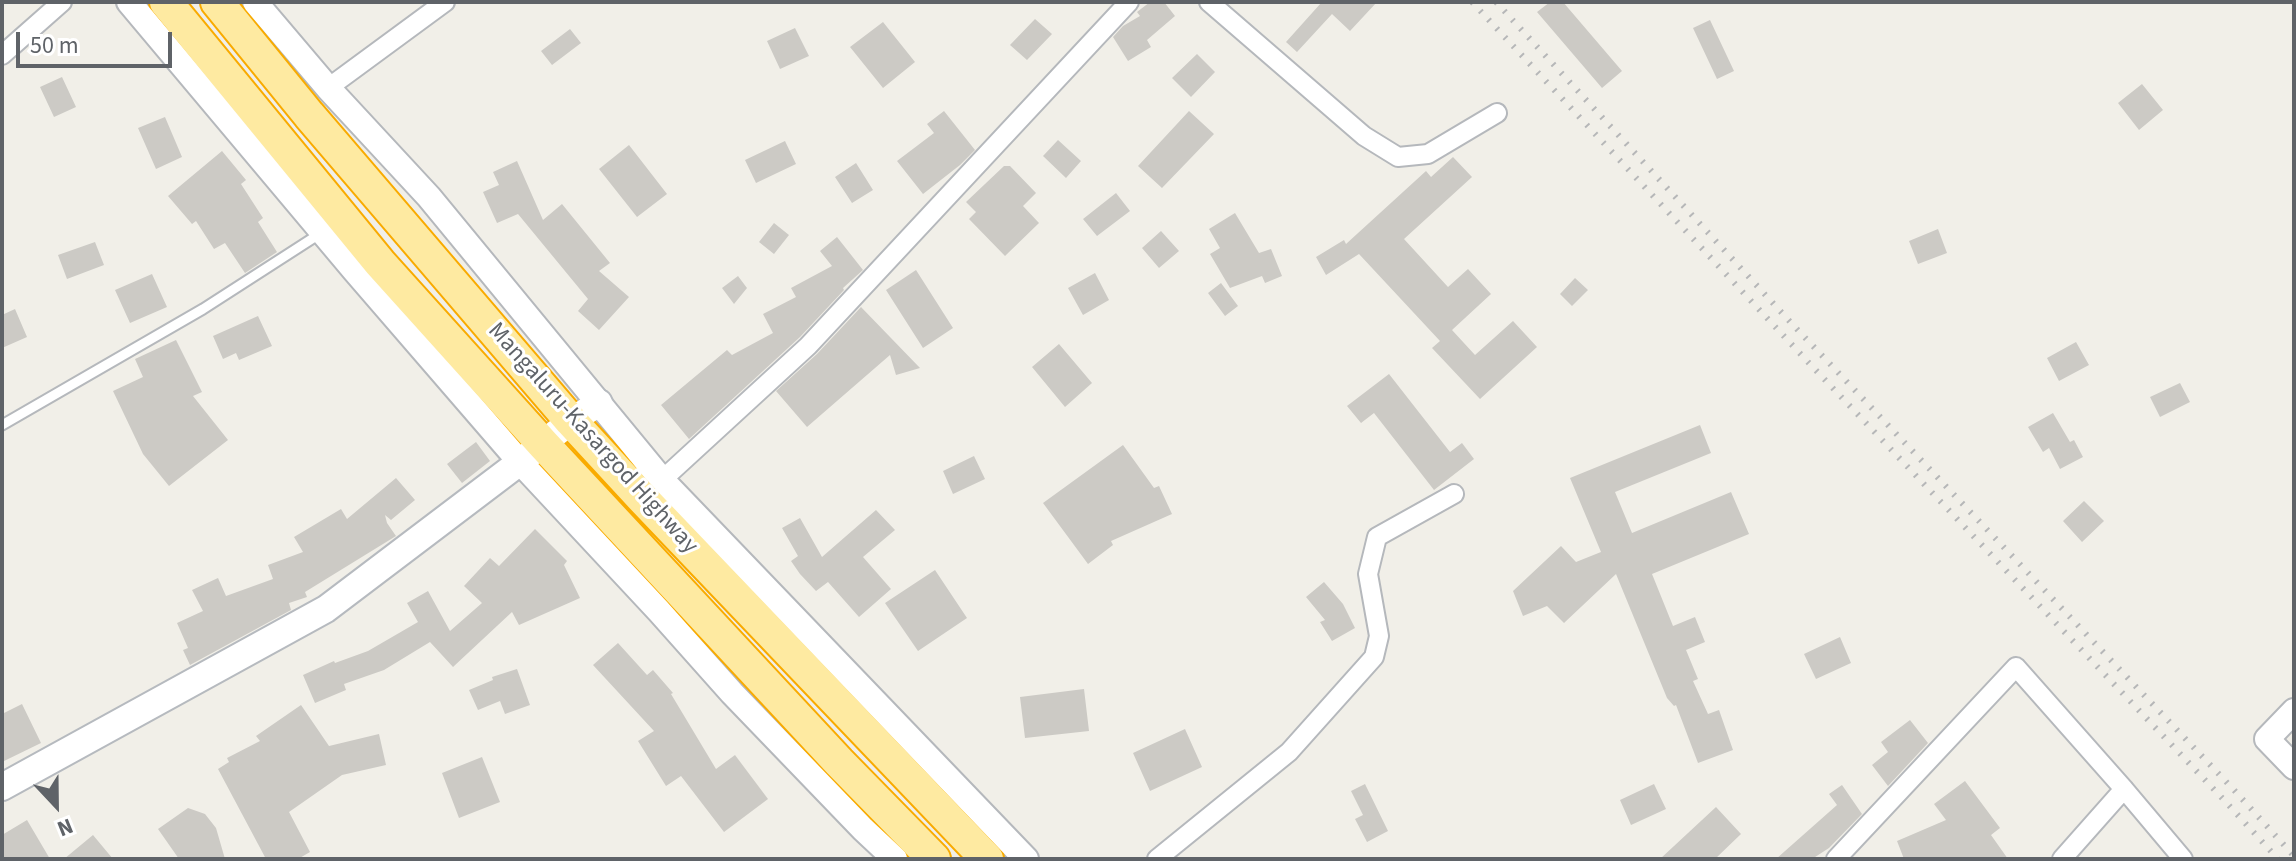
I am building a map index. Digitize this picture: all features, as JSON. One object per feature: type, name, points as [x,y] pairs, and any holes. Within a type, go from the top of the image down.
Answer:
[{"type":"highway","name":"Mangaluru-Kasargod Highway","points":[[166,2],[531,453],[934,859]]},
{"type":"highway","name":"Mangaluru-Kasargod Highway","points":[[217,2],[309,115],[571,421],[987,859]]},
{"type":"main road","points":[[2,787],[326,609],[571,421],[599,403]]},
{"type":"street","points":[[2,55],[62,2]]},
{"type":"street","points":[[129,2],[322,231],[531,453],[659,611],[732,693],[895,859]]},
{"type":"street","points":[[255,2],[328,88],[429,197],[662,480],[1026,859]]},
{"type":"street","points":[[328,88],[445,2]]},
{"type":"street","points":[[662,480],[808,346],[1129,2]]},
{"type":"street","points":[[1209,2],[1364,136],[1398,157],[1428,154],[1497,113]]},
{"type":"street","points":[[1157,859],[1289,752],[1374,657],[1379,636],[1368,574],[1377,537],[1454,494]]},
{"type":"street","points":[[1836,859],[2016,667],[2183,859]]},
{"type":"street","points":[[2294,711],[2267,739],[2294,767]]},
{"type":"street","points":[[2062,859],[2124,789]]},
{"type":"lane","points":[[2,425],[203,309],[322,231]]},
{"type":"building","points":[[1150,2],[1164,2],[1175,16],[1147,40],[1151,47],[1128,61],[1113,37],[1123,26],[1140,16],[1137,12]]},
{"type":"building","points":[[1319,2],[1377,2],[1350,31],[1332,14],[1297,52],[1286,42]]},
{"type":"building","points":[[1550,2],[1563,2],[1622,71],[1602,88],[1537,12]]},
{"type":"building","points":[[1035,19],[1052,34],[1027,60],[1010,45]]},
{"type":"building","points":[[1710,20],[1734,71],[1717,79],[1693,28]]},
{"type":"building","points":[[883,22],[915,62],[883,88],[850,47]]},
{"type":"building","points":[[795,28],[809,56],[780,69],[767,41]]},
{"type":"building","points":[[570,29],[581,43],[552,65],[541,51]]},
{"type":"building","points":[[1197,54],[1215,72],[1191,97],[1172,78]]},
{"type":"building","points":[[62,77],[76,107],[54,117],[40,87]]},
{"type":"building","points":[[2142,84],[2163,110],[2139,130],[2118,103]]},
{"type":"building","points":[[944,111],[975,150],[923,194],[897,161],[934,133],[927,124]]},
{"type":"building","points":[[1189,111],[1214,134],[1162,188],[1138,166]]},
{"type":"building","points":[[165,117],[182,157],[156,169],[138,128]]},
{"type":"building","points":[[1058,140],[1081,161],[1066,178],[1043,156]]},
{"type":"building","points":[[785,141],[796,164],[756,183],[745,160]]},
{"type":"building","points":[[629,145],[667,194],[637,217],[599,169]]},
{"type":"building","points":[[222,151],[246,180],[241,184],[263,218],[258,222],[277,252],[245,273],[225,243],[214,249],[196,221],[192,224],[168,196]]},
{"type":"building","points":[[1453,157],[1472,177],[1404,239],[1448,287],[1468,269],[1491,294],[1452,330],[1475,355],[1513,321],[1537,347],[1480,399],[1432,348],[1440,341],[1359,254],[1326,275],[1316,257],[1344,240],[1346,244],[1426,171],[1431,177]]},
{"type":"building","points":[[517,161],[543,220],[562,204],[610,263],[599,271],[629,297],[599,330],[578,311],[588,299],[518,214],[497,223],[483,192],[499,185],[493,172]]},
{"type":"building","points":[[856,163],[873,190],[852,203],[835,177]]},
{"type":"building","points":[[1004,166],[1010,166],[1036,193],[1023,206],[1039,223],[1005,256],[969,219],[976,212],[966,202]]},
{"type":"building","points":[[1116,193],[1130,211],[1097,236],[1083,219]]},
{"type":"building","points":[[1235,213],[1259,253],[1271,249],[1282,276],[1265,283],[1262,276],[1230,288],[1210,254],[1220,248],[1209,229]]},
{"type":"building","points":[[774,223],[789,235],[774,254],[759,242]]},
{"type":"building","points":[[1938,229],[1947,253],[1918,264],[1909,241]]},
{"type":"building","points":[[1161,231],[1179,251],[1159,268],[1142,248]]},
{"type":"building","points":[[837,237],[863,270],[800,337],[689,439],[661,405],[727,350],[732,355],[773,333],[763,314],[796,297],[791,288],[832,266],[820,251]]},
{"type":"building","points":[[95,242],[104,265],[67,279],[58,255]]},
{"type":"building","points":[[916,270],[953,328],[923,348],[886,290]]},
{"type":"building","points":[[1095,273],[1109,300],[1083,315],[1068,288]]},
{"type":"building","points":[[152,274],[167,307],[130,323],[115,290]]},
{"type":"building","points":[[738,276],[747,288],[734,304],[722,288]]},
{"type":"building","points":[[1575,278],[1588,290],[1572,306],[1560,294]]},
{"type":"building","points":[[1221,283],[1238,306],[1225,316],[1208,293]]},
{"type":"building","points":[[861,307],[920,368],[896,375],[890,355],[807,427],[776,391],[817,354]]},
{"type":"building","points":[[15,309],[27,337],[2,348],[2,315]]},
{"type":"building","points":[[258,316],[272,346],[239,360],[236,353],[223,359],[213,336]]},
{"type":"building","points":[[176,340],[202,392],[193,396],[228,440],[169,486],[143,454],[113,391],[143,377],[135,359]]},
{"type":"building","points":[[2076,342],[2089,365],[2059,381],[2047,358]]},
{"type":"building","points":[[1059,344],[1092,383],[1065,407],[1032,367]]},
{"type":"building","points":[[1389,374],[1450,452],[1462,443],[1474,459],[1434,490],[1374,413],[1361,423],[1347,406]]},
{"type":"building","points":[[2180,383],[2190,402],[2160,417],[2150,397]]},
{"type":"building","points":[[2053,413],[2083,457],[2060,469],[2049,448],[2043,452],[2028,427]]},
{"type":"building","points":[[1700,425],[1711,453],[1615,492],[1632,533],[1731,492],[1749,534],[1652,574],[1673,626],[1695,617],[1705,642],[1686,650],[1698,679],[1693,681],[1708,714],[1719,710],[1733,750],[1698,763],[1676,705],[1667,698],[1616,574],[1564,623],[1547,606],[1523,616],[1513,591],[1561,546],[1576,562],[1601,552],[1570,478]]},
{"type":"building","points":[[476,442],[490,461],[462,483],[447,464]]},
{"type":"building","points":[[1123,445],[1154,488],[1159,486],[1172,514],[1111,541],[1113,545],[1088,564],[1043,503]]},
{"type":"building","points":[[974,456],[985,479],[953,494],[943,471]]},
{"type":"building","points":[[396,478],[415,500],[391,520],[385,515],[396,536],[305,592],[307,597],[289,603],[291,610],[190,665],[183,650],[188,648],[177,623],[203,611],[192,590],[218,578],[226,596],[273,579],[268,565],[303,552],[294,537],[341,509],[347,519]]},
{"type":"building","points":[[2084,501],[2104,521],[2082,542],[2063,521]]},
{"type":"building","points":[[876,510],[895,530],[863,557],[891,589],[859,617],[828,582],[816,591],[800,574],[791,561],[798,556],[782,528],[800,518],[822,557]]},
{"type":"building","points":[[535,529],[567,561],[564,565],[580,598],[519,625],[512,612],[453,667],[430,642],[384,670],[344,684],[346,690],[315,703],[303,675],[368,651],[418,622],[407,603],[428,591],[450,631],[482,603],[464,586],[490,558],[499,566]]},
{"type":"building","points":[[935,570],[967,618],[918,651],[885,603]]},
{"type":"building","points":[[1324,582],[1343,604],[1355,628],[1332,641],[1320,622],[1325,620],[1306,597]]},
{"type":"building","points":[[1840,637],[1851,663],[1816,679],[1804,654]]},
{"type":"building","points":[[618,643],[647,675],[653,670],[673,693],[716,769],[735,755],[768,799],[724,832],[681,776],[666,786],[638,741],[654,731],[593,665]]},
{"type":"building","points":[[517,669],[530,705],[505,714],[500,701],[478,710],[469,690],[493,680],[492,677]]},
{"type":"building","points":[[1084,689],[1089,731],[1025,738],[1020,697]]},
{"type":"building","points":[[22,704],[41,743],[2,762],[2,714]]},
{"type":"building","points":[[301,705],[329,746],[379,734],[386,765],[342,775],[289,812],[310,852],[298,859],[266,859],[218,769],[229,762],[227,758],[260,741],[256,736]]},
{"type":"building","points":[[1910,720],[1928,743],[1888,786],[1872,765],[1888,752],[1881,742]]},
{"type":"building","points":[[1185,729],[1202,767],[1150,791],[1133,753]]},
{"type":"building","points":[[482,757],[500,802],[459,818],[442,773]]},
{"type":"building","points":[[1965,781],[2000,828],[1991,835],[2008,859],[1904,859],[1897,841],[1946,820],[1934,804]]},
{"type":"building","points":[[1365,784],[1388,831],[1367,842],[1355,819],[1363,815],[1351,791]]},
{"type":"building","points":[[1654,784],[1666,809],[1631,825],[1620,800]]},
{"type":"building","points":[[1842,785],[1862,814],[1829,848],[1812,859],[1776,859],[1837,805],[1829,794]]},
{"type":"building","points":[[1716,807],[1741,834],[1715,859],[1660,859]]},
{"type":"building","points":[[188,808],[205,814],[216,828],[225,859],[179,859],[158,829]]},
{"type":"building","points":[[27,820],[50,859],[2,859],[2,835]]},
{"type":"building","points":[[93,835],[113,859],[64,859]]},
{"type":"railway","points":[[1472,2],[2278,859]]},
{"type":"railway","points":[[1496,2],[1794,326],[2294,856]]}]
